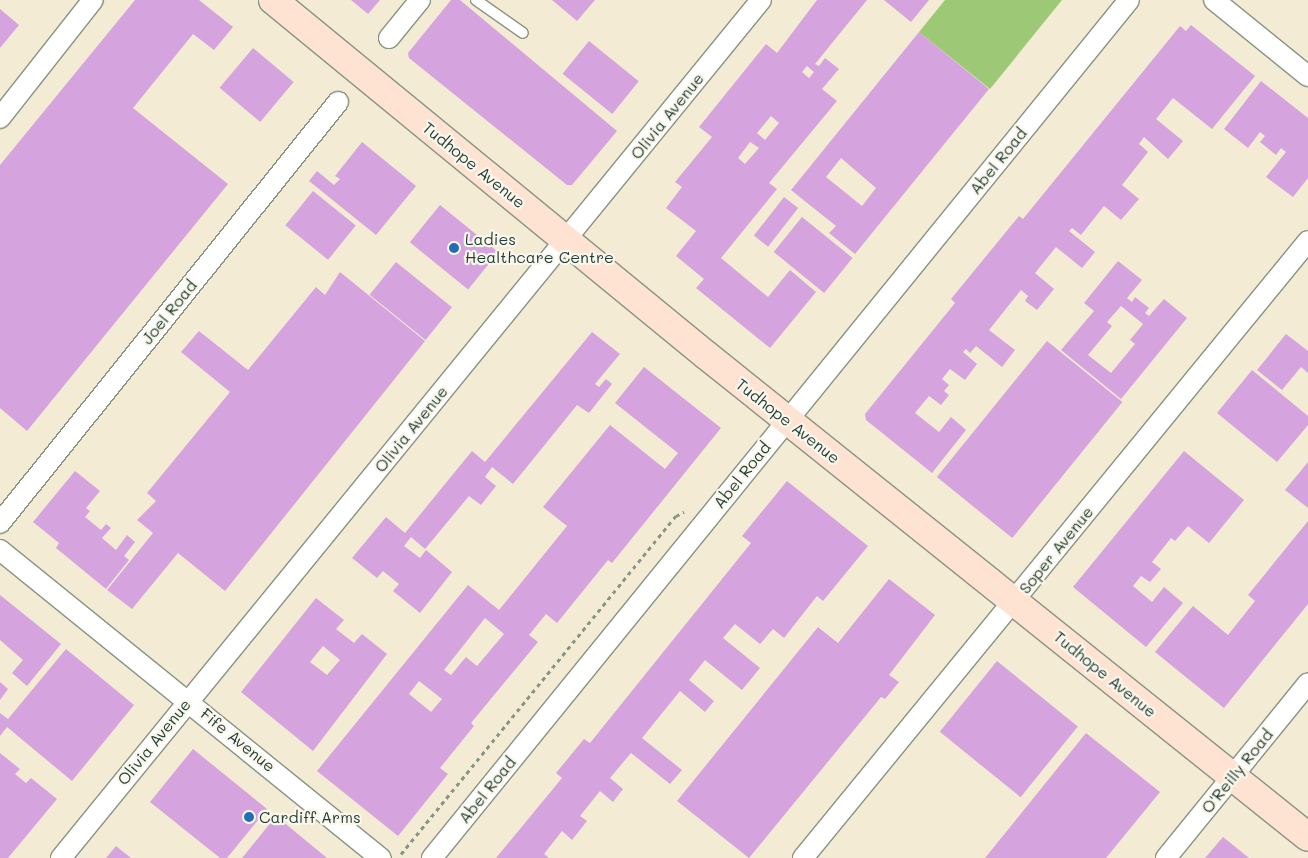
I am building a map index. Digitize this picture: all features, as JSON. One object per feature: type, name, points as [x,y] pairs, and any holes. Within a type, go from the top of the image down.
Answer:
[{"type":"street","points":[[0,118],[94,0]]},
{"type":"street","name":"Tudhope Avenue","points":[[273,0],[787,420],[1308,837]]},
{"type":"street","points":[[389,38],[420,0]]},
{"type":"street","name":"Olivia Avenue","points":[[61,858],[761,0]]},
{"type":"street","name":"Abel Road","points":[[432,858],[1129,0]]},
{"type":"street","points":[[1214,0],[1308,76]]},
{"type":"street","name":"Joel Road","points":[[0,522],[338,102]]},
{"type":"street","name":"Soper Avenue","points":[[803,858],[1308,241]]},
{"type":"street","name":"Fife Avenue","points":[[0,550],[189,700],[381,858]]},
{"type":"street","name":"O'Reilly Road","points":[[1166,858],[1308,683]]},
{"type":"lane","points":[[476,0],[523,33]]},
{"type":"path","points":[[398,858],[676,516],[693,508]]},
{"type":"green space","points":[[945,0],[1062,0],[990,89],[919,32]]},
{"type":"building","points":[[135,0],[199,0],[233,27],[214,50],[193,34],[133,108],[228,184],[27,431],[0,408],[0,165]]},
{"type":"building","points":[[351,0],[380,0],[368,14]]},
{"type":"building","points":[[451,0],[460,0],[617,131],[572,185],[567,185],[409,58],[408,53]]},
{"type":"building","points":[[552,0],[595,0],[577,21]]},
{"type":"building","points":[[817,0],[867,0],[815,64],[819,66],[825,58],[839,69],[822,89],[837,101],[769,183],[777,189],[721,258],[768,297],[790,270],[816,292],[770,348],[696,288],[704,279],[676,256],[696,231],[666,208],[682,187],[675,182],[712,137],[699,127],[766,44],[777,53]],"holes":[[[807,66],[814,72],[809,78],[802,72]],[[771,116],[779,123],[765,140],[757,133]],[[750,142],[759,148],[745,164],[738,158]]]},
{"type":"building","points":[[884,0],[929,0],[911,22]]},
{"type":"building","points":[[0,9],[19,25],[0,48]]},
{"type":"building","points":[[1191,25],[1255,76],[1212,129],[1173,98],[1156,119],[1183,141],[1168,159],[1144,137],[1139,144],[1148,152],[1122,185],[1139,199],[1121,220],[1104,206],[1081,235],[1072,228],[1069,231],[1095,252],[1082,268],[1056,247],[1035,273],[1054,289],[1037,310],[1025,301],[1028,296],[1021,290],[989,330],[1015,350],[1002,367],[976,346],[970,353],[966,349],[963,352],[977,364],[965,380],[950,369],[942,379],[949,385],[944,391],[949,395],[941,405],[929,396],[915,413],[939,432],[951,417],[966,430],[932,473],[866,420],[865,414],[955,303],[951,299],[1019,216],[1023,219],[1180,26],[1186,31]]},
{"type":"building","points":[[919,32],[989,89],[855,254],[829,233],[836,226],[791,190]],"holes":[[[841,158],[876,188],[862,206],[826,177]]]},
{"type":"building","points":[[589,41],[639,81],[612,114],[563,74]]},
{"type":"building","points":[[253,48],[294,82],[260,122],[220,88]]},
{"type":"building","points":[[1261,81],[1308,118],[1308,178],[1293,197],[1266,177],[1286,152],[1281,148],[1276,155],[1260,142],[1265,136],[1260,132],[1248,148],[1224,129]]},
{"type":"building","points":[[362,142],[416,186],[376,235],[309,181],[317,171],[334,185],[340,179],[335,176]]},
{"type":"building","points":[[313,191],[356,226],[328,260],[285,225]]},
{"type":"building","points":[[784,197],[798,208],[768,247],[754,236]]},
{"type":"building","name":"Ladies Healthcare Centre","points":[[440,205],[498,252],[468,290],[410,242]]},
{"type":"building","points":[[802,217],[853,258],[824,293],[774,252]]},
{"type":"building","points":[[1118,261],[1142,280],[1127,298],[1132,302],[1135,297],[1149,308],[1145,313],[1149,316],[1164,299],[1187,318],[1121,399],[1061,350],[1094,311],[1084,303]],"holes":[[[1121,306],[1143,324],[1130,340],[1135,344],[1111,373],[1088,355],[1112,326],[1107,322]]]},
{"type":"building","points":[[396,262],[452,307],[426,340],[370,295]]},
{"type":"building","points":[[340,272],[425,341],[225,591],[178,553],[132,609],[107,590],[153,533],[137,520],[156,501],[147,493],[230,392],[181,352],[199,331],[248,370],[316,287],[325,295]]},
{"type":"building","points":[[592,332],[620,354],[595,384],[599,387],[606,379],[612,384],[589,413],[577,405],[513,484],[492,467],[485,477],[496,486],[481,505],[469,496],[425,549],[411,537],[404,546],[420,558],[426,550],[452,572],[420,613],[393,591],[399,584],[383,571],[377,578],[352,558],[386,517],[405,533],[472,451],[485,462]]},
{"type":"building","points":[[1286,334],[1308,351],[1308,373],[1301,367],[1282,390],[1257,370]]},
{"type":"building","points":[[1047,341],[1122,402],[1012,538],[937,477]]},
{"type":"building","points":[[644,367],[721,428],[612,563],[608,560],[557,623],[546,614],[529,635],[538,642],[471,723],[474,726],[440,768],[448,774],[398,836],[317,771],[468,585],[499,610],[567,526],[543,507],[610,425],[665,469],[678,453],[615,403]],"holes":[[[485,618],[504,634],[477,666],[466,657],[451,675],[444,670]],[[419,681],[442,699],[431,712],[409,694]]]},
{"type":"building","points":[[1252,370],[1308,416],[1308,425],[1277,462],[1217,413]]},
{"type":"building","points":[[1184,451],[1244,500],[1209,543],[1188,526],[1175,541],[1171,538],[1152,562],[1161,569],[1150,582],[1141,576],[1133,586],[1152,602],[1164,587],[1183,603],[1146,647],[1073,587]]},
{"type":"building","points":[[1308,462],[1308,508],[1285,490]]},
{"type":"building","points":[[75,471],[100,491],[86,508],[90,511],[85,517],[101,530],[106,524],[111,528],[102,538],[116,550],[127,535],[135,542],[124,556],[129,560],[106,589],[56,548],[59,543],[33,522]]},
{"type":"building","points":[[787,481],[868,546],[823,601],[817,596],[784,638],[773,629],[760,644],[735,624],[723,638],[760,668],[742,690],[705,660],[689,680],[714,701],[705,712],[680,691],[642,738],[682,770],[670,784],[631,753],[610,778],[623,789],[613,802],[600,791],[580,816],[587,821],[572,840],[562,831],[544,854],[549,858],[496,858],[562,778],[556,773],[584,739],[590,743],[751,543],[742,536]]},
{"type":"building","points":[[1308,521],[1308,604],[1224,708],[1155,652],[1193,606],[1228,635],[1255,601],[1248,595]]},
{"type":"building","points":[[889,579],[935,615],[889,675],[899,682],[885,699],[881,697],[749,858],[677,801],[818,627],[838,643]]},
{"type":"building","points":[[0,595],[61,644],[27,686],[12,673],[23,660],[0,640]]},
{"type":"building","points":[[316,598],[344,620],[336,629],[354,643],[362,634],[387,654],[313,751],[241,692]],"holes":[[[323,646],[340,660],[327,675],[310,662]]]},
{"type":"building","points":[[66,649],[134,705],[72,781],[7,727],[0,736],[0,713],[8,719]]},
{"type":"building","points":[[997,661],[1078,726],[1021,797],[940,732]]},
{"type":"building","points":[[0,682],[8,689],[0,700]]},
{"type":"building","points":[[1086,733],[1160,792],[1106,858],[985,858]]},
{"type":"building","points":[[193,749],[267,809],[227,858],[220,858],[150,802]]},
{"type":"building","points":[[0,753],[20,769],[15,774],[26,783],[31,778],[57,799],[8,858],[0,858]]},
{"type":"building","points":[[276,816],[327,858],[242,858]]},
{"type":"building","points":[[1223,837],[1249,858],[1205,858]]},
{"type":"building","points":[[116,846],[131,858],[106,858]]},
{"type":"place","name":"Ladies Healthcare Centre","points":[[454,248]]},
{"type":"place","name":"Cardiff Arms","points":[[249,817]]}]
